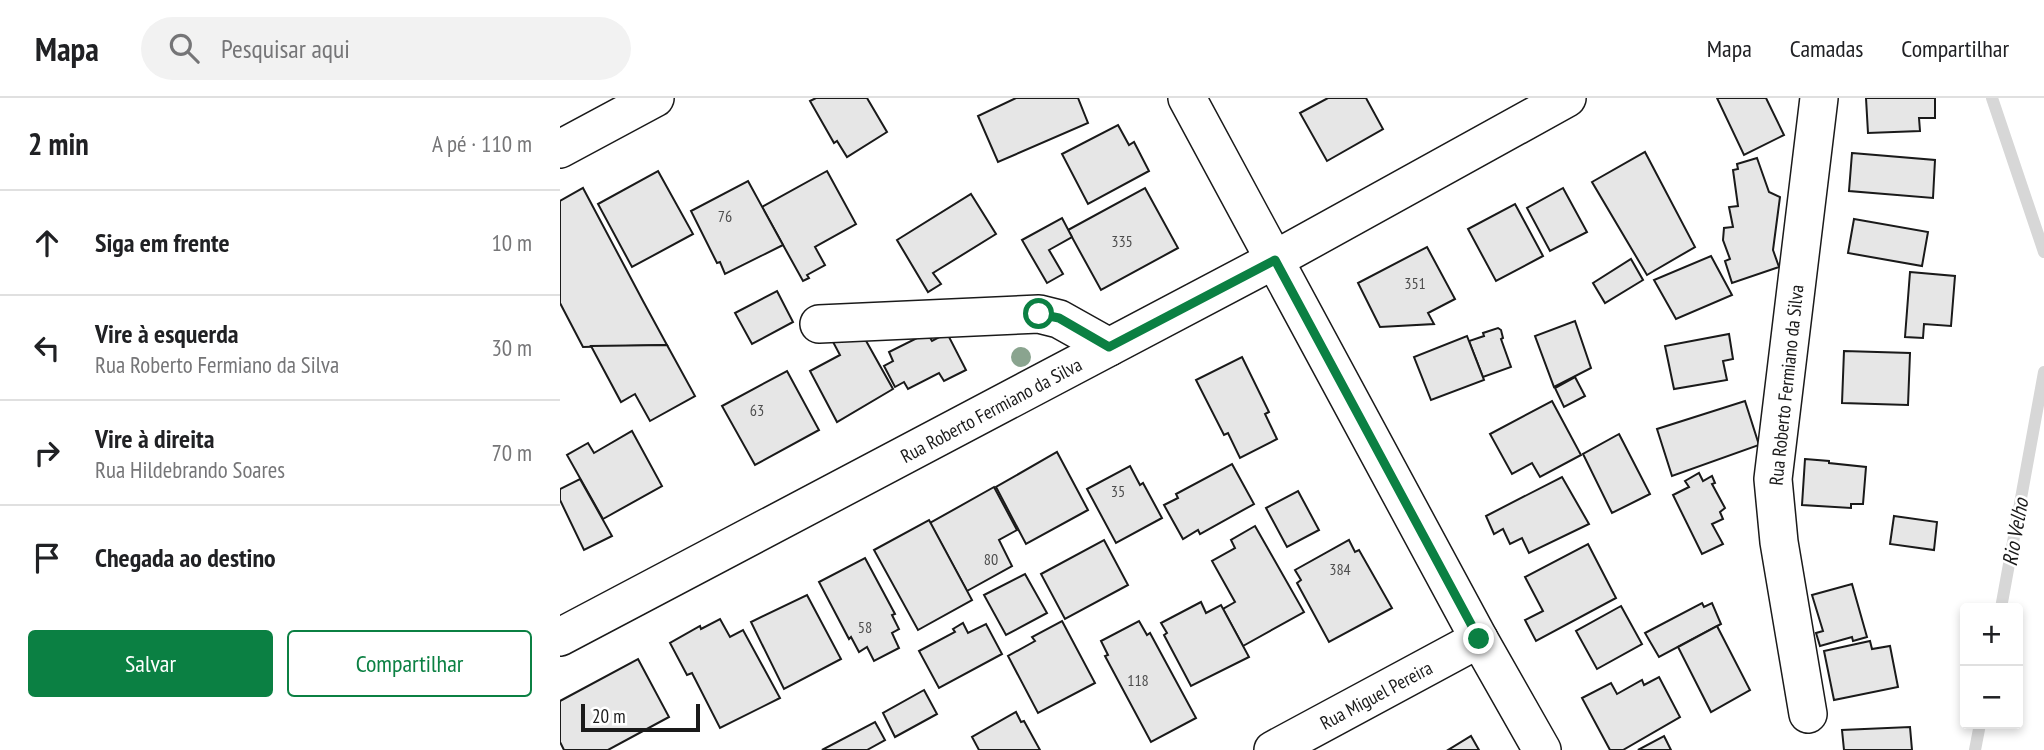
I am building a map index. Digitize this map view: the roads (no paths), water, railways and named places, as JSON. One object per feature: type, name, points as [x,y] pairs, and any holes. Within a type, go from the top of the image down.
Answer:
[{"type":"street","points":[[560,149],[655,98]]},
{"type":"street","points":[[1187,98],[1479,639],[1542,750]]},
{"type":"street","name":"Rua Roberto Fermiano da Silva","points":[[560,637],[1275,260],[1567,98]]},
{"type":"street","name":"Rua Roberto Fermiano da Silva","points":[[1808,714],[1779,542],[1773,479],[1819,98]]},
{"type":"street","points":[[819,324],[1039,314],[1059,318],[1109,347]]},
{"type":"street","name":"Rua Miguel Pereira","points":[[1273,750],[1479,639]]},
{"type":"waterway","name":"Rio Velho","points":[[1992,98],[2044,252]]},
{"type":"waterway","name":"Rio Velho","points":[[2002,603],[2044,372]]},
{"type":"waterway","name":"Rio Velho","points":[[1975,750],[1979,729]]}]
